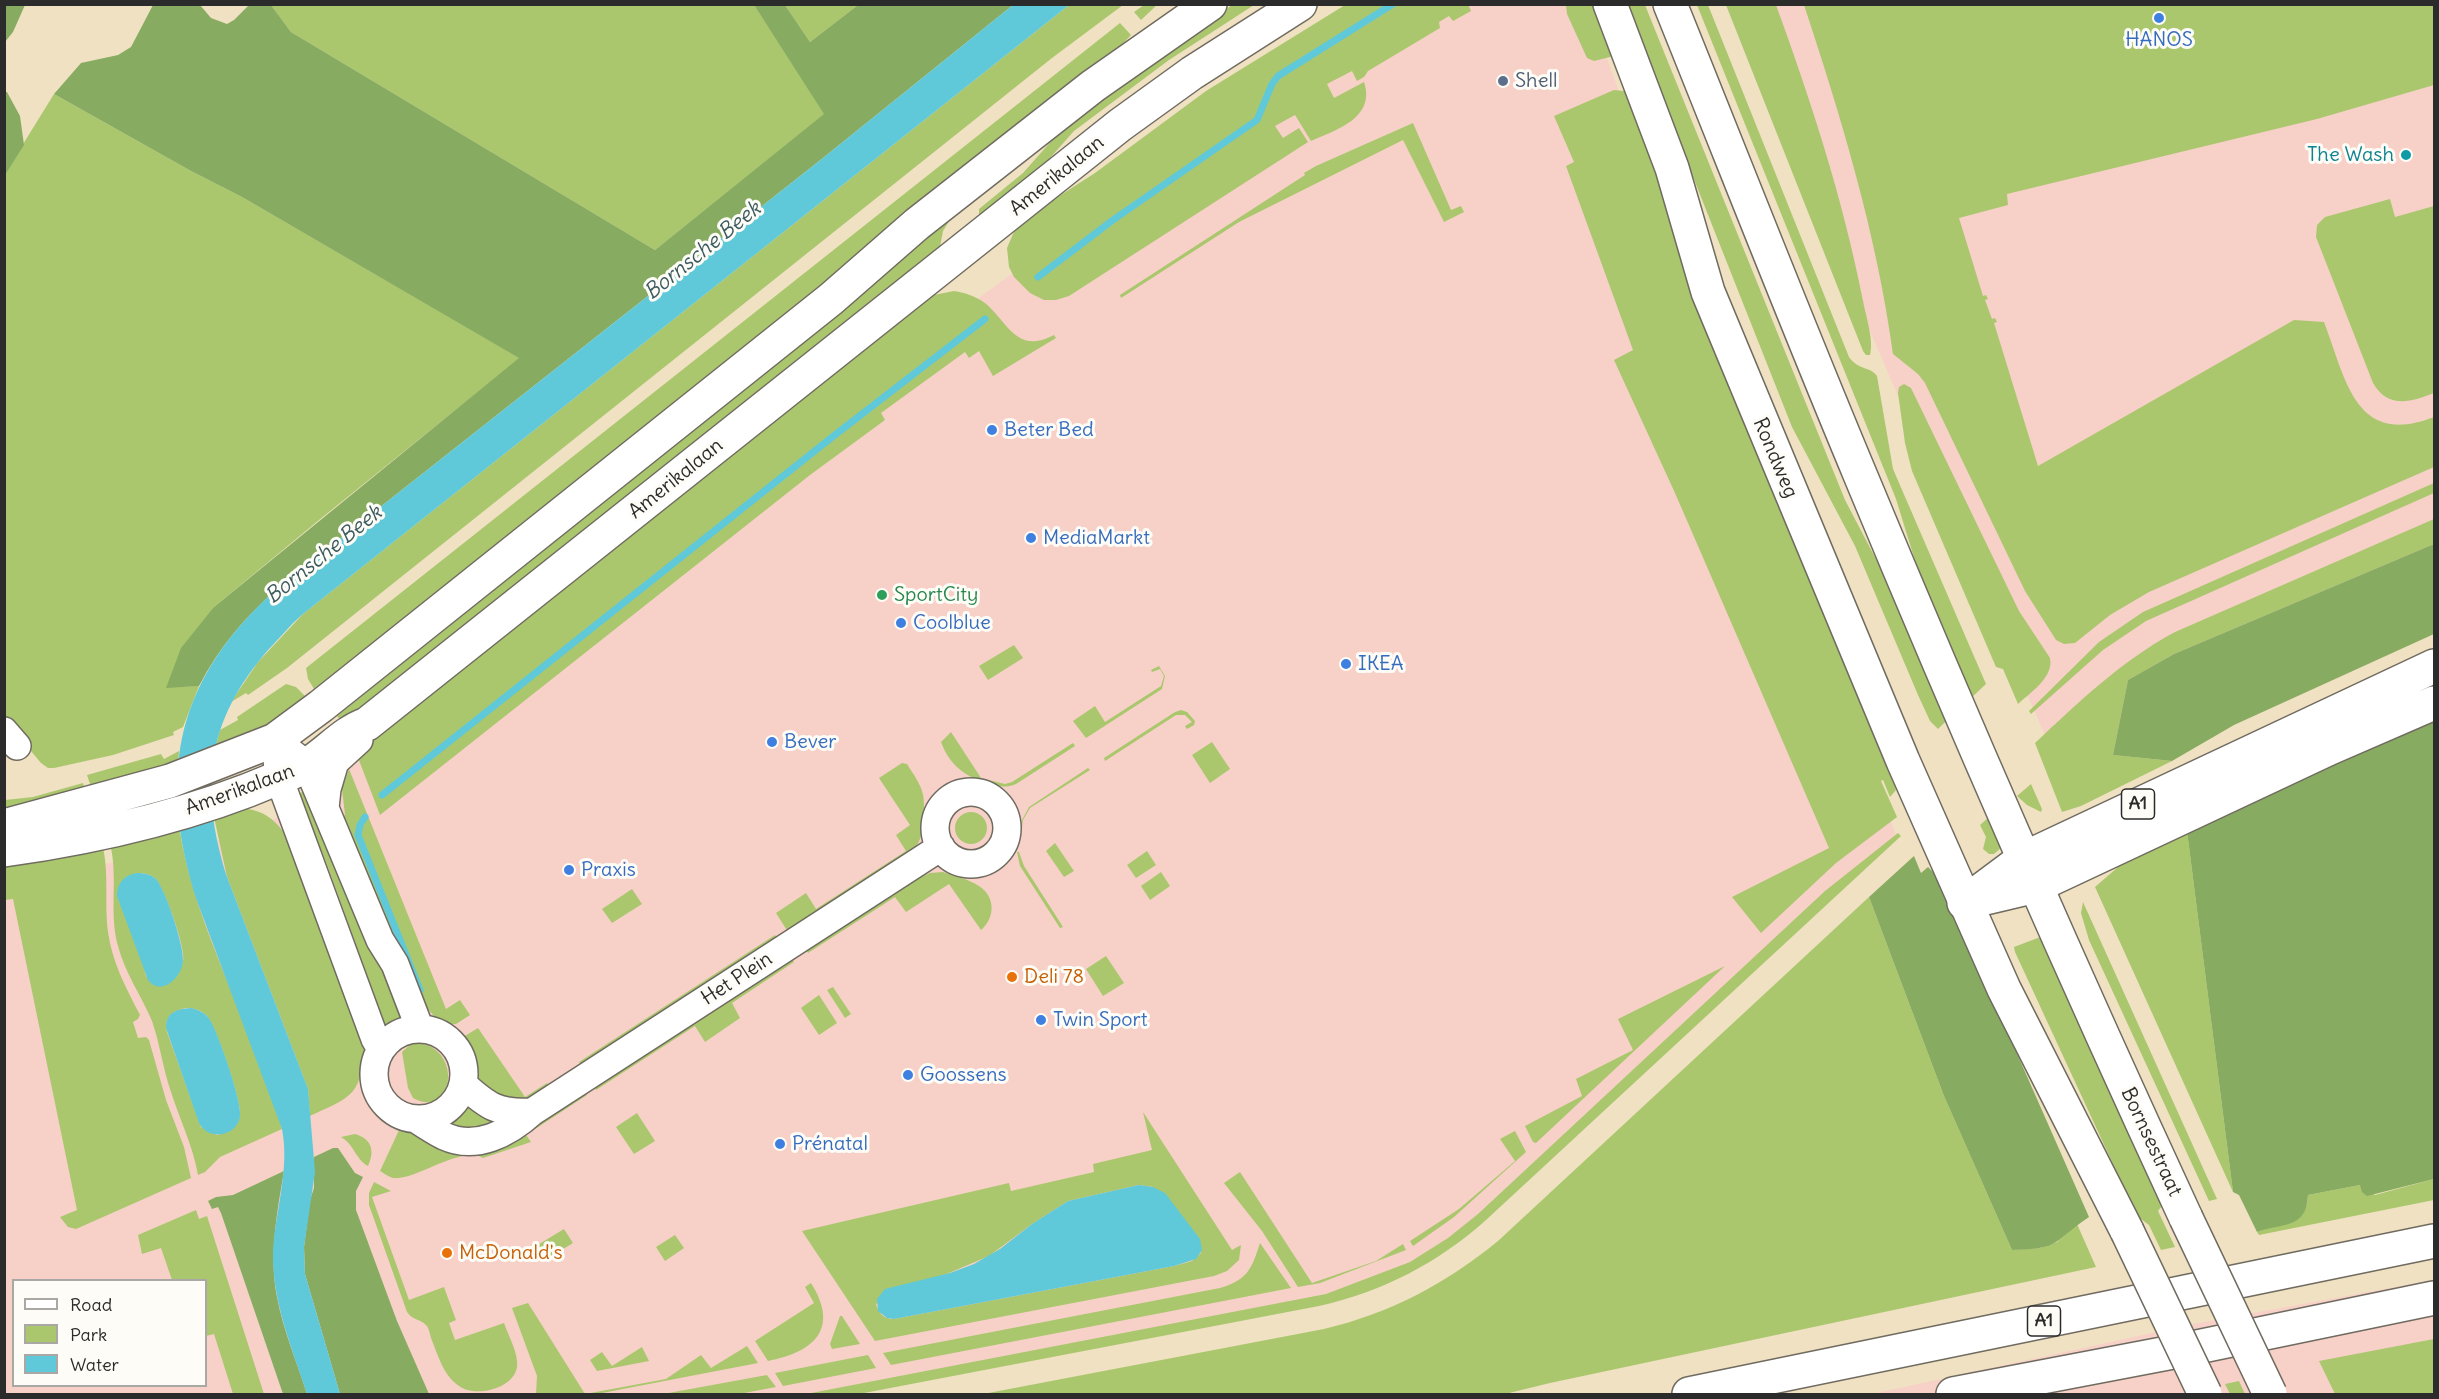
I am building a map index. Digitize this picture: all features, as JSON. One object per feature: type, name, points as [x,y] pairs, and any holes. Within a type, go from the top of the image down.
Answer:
[{"type":"main road","name":"Amerikalaan","points":[[4,826],[170,781],[275,740],[330,699],[831,299],[917,224],[1060,111],[1210,4]]},
{"type":"main road","name":"Amerikalaan","points":[[4,850],[62,840],[169,816],[220,801],[293,772],[355,728],[367,724],[1120,125],[1192,72],[1300,4]]},
{"type":"main road","name":"Rondweg","points":[[1610,4],[1672,168],[1708,292],[1964,903]]},
{"type":"main road","points":[[1670,4],[1858,469],[2030,873],[1964,903],[2004,989],[2127,1231],[2205,1395]]},
{"type":"main road","points":[[964,250],[963,222],[971,200],[1015,163],[1060,111]]},
{"type":"main road","name":"A1","points":[[2030,873],[2434,666]]},
{"type":"main road","name":"A1","points":[[2030,873],[2330,748],[2434,702]]},
{"type":"main road","name":"Bornsestraat","points":[[2030,873],[2186,1218],[2270,1395]]},
{"type":"main road","name":"A1","points":[[2399,1247],[2434,1236]]},
{"type":"main road","name":"A1","points":[[1689,1395],[2434,1241]]},
{"type":"main road","points":[[1953,1395],[2434,1298]]},
{"type":"main road","points":[[2047,1395],[2173,1352]]},
{"type":"street","points":[[325,808],[327,789],[335,762],[358,742],[367,724]]},
{"type":"street","points":[[275,740],[293,772],[325,808],[380,940],[395,964],[420,1029]]},
{"type":"street","points":[[293,772],[375,1039],[381,1049]]},
{"type":"street","name":"Het Plein","points":[[416,1119],[449,1138],[476,1140],[504,1133],[517,1126],[532,1112],[941,847]]},
{"type":"street","points":[[420,1029],[439,1034],[455,1048],[462,1061],[463,1084],[458,1097],[448,1109],[428,1118],[416,1119],[400,1116],[392,1111],[378,1094],[373,1072],[381,1049],[395,1035],[420,1029]]},
{"type":"street","points":[[463,1084],[483,1102],[498,1109],[513,1113],[532,1112]]},
{"type":"shaded area","points":[[1375,5],[1587,5],[1896,835],[1535,1174],[1424,1258],[1328,1302],[826,1394],[5,1394],[5,881],[180,851],[264,827]]},
{"type":"shaded area","points":[[1729,5],[2434,5],[2434,622],[2068,789]]},
{"type":"shaded area","points":[[2434,1280],[2434,1394],[1872,1394],[2193,1324]]},
{"type":"green space","points":[[5,4],[25,5],[13,32],[5,42]]},
{"type":"green space","points":[[1468,4],[1471,11],[1453,21],[1449,16],[1439,22],[1440,28],[1368,71],[1357,81],[1352,71],[1327,84],[1334,98],[1364,82],[1366,94],[1364,105],[1351,121],[1311,141],[1295,115],[1275,126],[1283,138],[1299,128],[1308,142],[1069,296],[1056,300],[1044,300],[1030,293],[1014,277],[1009,267],[1007,248],[1022,220],[1095,173],[1206,91],[1345,5]]},
{"type":"green space","points":[[153,5],[200,5],[211,18],[227,24],[249,5],[271,5],[291,32],[655,250],[824,114],[754,5],[785,5],[810,42],[858,5],[1013,5],[823,158],[280,586],[235,632],[215,658],[199,686],[166,688],[181,648],[214,607],[519,358],[242,197],[54,94],[81,63],[118,55],[131,47]]},
{"type":"green space","points":[[271,5],[754,5],[825,114],[655,250],[291,32]]},
{"type":"green space","points":[[785,5],[858,5],[810,42]]},
{"type":"green space","points":[[1069,5],[1123,5],[1052,58],[287,668],[248,695],[246,693],[231,702],[258,662],[303,614]]},
{"type":"green space","points":[[1144,5],[1157,5],[1141,20],[1134,12]]},
{"type":"green space","points":[[1232,5],[1254,5],[1169,60],[1074,131],[1034,176],[981,216],[979,214],[979,209],[1023,173],[1069,121]]},
{"type":"green space","points":[[1566,5],[1597,5],[1614,56],[1594,61],[1587,58],[1567,14]]},
{"type":"green space","points":[[1625,5],[1645,5],[1845,500],[1900,605],[1947,720],[1938,729],[1930,721],[1918,695],[1855,546],[1792,427]]},
{"type":"green space","points":[[1697,5],[1708,5],[1849,357],[1877,376],[1893,469],[1986,684],[1970,699],[1925,593],[1896,499]]},
{"type":"green space","points":[[1726,5],[1776,5],[1814,114],[1846,225],[1869,328],[1870,355],[1866,355],[1863,351]]},
{"type":"green space","points":[[1804,5],[2434,5],[2434,85],[2317,119],[2007,194],[2008,205],[1959,218],[1983,296],[1986,295],[1988,299],[1985,300],[1992,319],[1995,318],[1997,322],[1994,323],[2038,466],[2294,320],[2324,322],[2348,385],[2370,416],[2387,423],[2407,424],[2434,417],[2434,467],[2149,592],[2110,615],[2075,643],[2064,644],[2056,640],[2025,591],[1925,383],[1918,374],[1893,354],[1868,221]]},
{"type":"green space","points":[[1120,23],[1131,35],[1114,53],[314,689],[308,679],[306,668]]},
{"type":"green space","points":[[1614,90],[1624,91],[1630,95],[1893,777],[1896,790],[1890,797],[1883,780],[1881,781],[1897,817],[1836,863],[1761,933],[1732,897],[1829,848],[1675,493],[1614,360],[1633,350],[1566,166],[1574,162],[1554,116]]},
{"type":"green space","points":[[5,92],[20,116],[24,145],[5,175]]},
{"type":"green space","points":[[54,94],[242,197],[520,358],[214,607],[167,687],[199,686],[183,727],[173,732],[174,735],[113,755],[48,768],[41,763],[5,720],[4,175]]},
{"type":"green space","points":[[1413,123],[1451,210],[1461,206],[1464,212],[1444,222],[1403,140],[1239,222],[1121,298],[1120,295],[1305,175],[1304,173]]},
{"type":"green space","points":[[2390,199],[2395,217],[2434,206],[2434,393],[2409,401],[2386,397],[2373,383],[2316,237],[2317,225],[2325,217]]},
{"type":"green space","points":[[953,215],[943,231],[939,252],[345,726],[337,716],[842,312],[891,269],[923,235]]},
{"type":"green space","points":[[954,291],[978,298],[1022,339],[1041,340],[1054,335],[1056,338],[993,376],[979,351],[969,358],[965,352],[881,413],[885,420],[810,475],[380,815],[357,755],[393,723],[929,296]]},
{"type":"green space","points":[[1904,384],[1911,388],[2019,611],[2050,658],[2049,672],[2045,678],[2018,704],[2003,669],[1996,667],[1912,471],[1905,443],[1898,393],[1899,387]]},
{"type":"green space","points":[[2434,483],[2434,493],[2146,621],[2103,650],[2031,714],[2029,711],[2099,642],[2143,612]]},
{"type":"green space","points":[[2434,519],[2434,544],[2174,654],[2128,680],[2113,755],[2172,761],[2081,806],[2062,812],[2035,743],[2119,669],[2155,643],[2175,632]]},
{"type":"green space","points":[[2434,544],[2434,634],[2234,725],[2172,761],[2113,755],[2128,680],[2174,654]]},
{"type":"green space","points":[[1014,645],[1023,658],[988,680],[979,666]]},
{"type":"green space","points":[[1159,666],[1165,676],[1162,689],[1086,738],[1073,721],[1095,706],[1105,722],[1161,686],[1164,676],[1160,669],[1152,672],[1151,670]]},
{"type":"green space","points":[[286,684],[296,687],[305,696],[262,728],[215,748],[220,730],[238,720],[237,717]]},
{"type":"green space","points":[[1181,710],[1187,712],[1195,721],[1194,725],[1187,729],[1185,726],[1192,722],[1185,715],[1176,715],[1105,761],[1104,758]]},
{"type":"green space","points":[[2434,714],[2434,1179],[2367,1196],[2362,1192],[2360,1185],[2308,1195],[2303,1214],[2297,1220],[2257,1232],[2239,1195],[2233,1192],[2187,831]]},
{"type":"green space","points":[[951,732],[981,778],[1005,784],[1012,782],[1073,743],[1075,746],[1016,784],[1000,786],[969,776],[952,762],[941,742]]},
{"type":"green space","points":[[1212,742],[1230,769],[1210,783],[1192,755]]},
{"type":"green space","points":[[179,751],[178,765],[94,796],[87,775],[161,754],[164,759]]},
{"type":"green space","points":[[902,763],[907,764],[912,772],[920,785],[923,797],[922,830],[920,840],[914,849],[788,932],[776,913],[806,893],[816,909],[906,851],[896,835],[910,825],[879,778]]},
{"type":"green space","points":[[1088,768],[1090,770],[1030,808],[1023,820],[1021,836],[1019,836],[1022,820],[1029,807]]},
{"type":"green space","points":[[349,769],[446,1009],[460,1000],[470,1015],[456,1024],[445,1024],[434,1016],[417,997],[342,817],[345,815],[342,789]]},
{"type":"green space","points":[[83,783],[87,798],[5,818],[5,800],[33,797]]},
{"type":"green space","points":[[2031,784],[2042,809],[2041,812],[2027,805],[2017,796]]},
{"type":"green space","points":[[304,790],[392,976],[406,1018],[388,1027],[385,1025],[328,867],[299,795]]},
{"type":"green space","points":[[235,808],[244,808],[265,815],[277,824],[287,837],[364,1046],[360,1075],[352,1093],[345,1099],[310,1116],[308,1089],[227,877],[214,817]]},
{"type":"green space","points":[[971,812],[982,817],[987,828],[982,839],[971,844],[960,839],[955,828],[960,817]]},
{"type":"green space","points":[[1988,818],[2002,847],[1994,854],[1989,854],[1983,849],[1986,837],[1980,825]]},
{"type":"green space","points":[[179,826],[198,904],[257,1053],[282,1129],[220,1157],[205,1172],[198,1175],[190,1143],[168,1083],[152,1021],[118,946],[114,919],[113,864],[108,837]],"holes":[[[137,873],[151,876],[159,884],[182,945],[183,962],[180,970],[173,980],[162,986],[146,976],[126,877]],[[186,1008],[202,1012],[211,1023],[228,1065],[240,1109],[237,1124],[217,1135],[201,1127],[167,1032],[166,1027],[170,1016]]]},
{"type":"green space","points":[[2187,831],[2233,1192],[2095,887],[2125,861]]},
{"type":"green space","points":[[1898,833],[1901,836],[1486,1220],[1449,1250],[1408,1274],[1365,1293],[1319,1306],[859,1394],[806,1394],[1326,1294],[1410,1262],[1448,1238],[1478,1214],[1825,891]]},
{"type":"green space","points":[[101,839],[106,874],[108,932],[113,954],[140,1015],[133,1022],[138,1038],[146,1037],[149,1040],[166,1100],[184,1147],[191,1178],[76,1229],[68,1227],[60,1217],[77,1210],[13,899],[5,900],[4,857]]},
{"type":"green space","points":[[1055,843],[1074,871],[1064,877],[1046,851]]},
{"type":"green space","points":[[1147,851],[1156,865],[1136,878],[1127,865]]},
{"type":"green space","points":[[1017,852],[1063,927],[1060,928],[1020,866]]},
{"type":"green space","points":[[1914,856],[1921,873],[1928,867],[1934,873],[1959,922],[2089,1217],[2048,1246],[2012,1250],[1944,1096],[1869,897]]},
{"type":"green space","points":[[943,872],[975,884],[985,891],[992,908],[989,920],[981,930],[949,884],[906,912],[895,897],[808,953],[806,950],[917,879],[930,873]]},
{"type":"green space","points":[[1161,872],[1170,886],[1150,900],[1141,886]]},
{"type":"green space","points":[[632,889],[642,904],[612,923],[602,909]]},
{"type":"green space","points":[[1869,897],[1944,1096],[2012,1250],[2040,1248],[2057,1242],[2077,1224],[2096,1267],[1505,1394],[983,1394],[1324,1329],[1372,1315],[1437,1284],[1498,1241]]},
{"type":"green space","points":[[2083,902],[2217,1199],[2209,1201],[2089,940],[2081,913]]},
{"type":"green space","points":[[775,935],[777,938],[581,1065],[579,1062]]},
{"type":"green space","points":[[2043,936],[2164,1203],[2158,1211],[2175,1247],[2161,1250],[2149,1225],[2137,1216],[2015,952],[2014,947]]},
{"type":"green space","points":[[1106,956],[1124,983],[1103,996],[1086,969]]},
{"type":"green space","points":[[792,959],[794,962],[732,1003],[740,1018],[705,1042],[695,1026],[596,1090],[594,1087]]},
{"type":"green space","points":[[1725,966],[1536,1143],[1533,1142],[1525,1126],[1582,1096],[1576,1079],[1633,1050],[1618,1019]]},
{"type":"green space","points":[[833,987],[851,1014],[845,1018],[827,990]]},
{"type":"green space","points":[[819,995],[837,1023],[819,1035],[801,1008]]},
{"type":"green space","points":[[478,1028],[525,1097],[547,1083],[549,1086],[528,1100],[512,1104],[480,1085],[471,1051],[463,1037]]},
{"type":"green space","points":[[419,1043],[433,1048],[443,1058],[447,1069],[448,1081],[444,1092],[437,1100],[427,1102],[413,1098],[408,1088],[402,1052],[411,1044]]},
{"type":"green space","points":[[585,1092],[587,1095],[526,1135],[531,1142],[483,1158],[475,1155],[453,1159],[406,1177],[393,1178],[380,1171],[400,1128],[404,1125],[435,1142]]},
{"type":"green space","points":[[468,1106],[502,1121],[466,1131],[448,1125]]},
{"type":"green space","points":[[1143,1112],[1232,1250],[1241,1245],[1239,1260],[1227,1271],[1214,1276],[875,1341],[802,1231],[1009,1183],[1011,1191],[1094,1172],[1093,1164],[1152,1150]],"holes":[[[1139,1185],[1153,1187],[1201,1253],[1192,1261],[894,1319],[885,1317],[877,1308],[876,1304],[989,1256],[1068,1201]]]},
{"type":"green space","points":[[637,1113],[655,1141],[634,1154],[616,1127]]},
{"type":"green space","points":[[1515,1131],[1526,1152],[1454,1217],[1413,1246],[1410,1241],[1459,1209],[1515,1161],[1500,1139]]},
{"type":"green space","points":[[355,1134],[365,1139],[370,1146],[371,1155],[368,1166],[341,1137]]},
{"type":"green space","points":[[338,1148],[355,1173],[363,1177],[356,1191],[356,1210],[397,1321],[429,1394],[340,1394],[305,1274],[304,1247],[310,1200],[314,1188],[314,1157]]},
{"type":"green space","points":[[284,1171],[275,1234],[275,1281],[283,1322],[307,1394],[283,1394],[221,1213],[218,1207],[212,1209],[208,1201],[216,1197],[233,1195]]},
{"type":"green space","points":[[1240,1172],[1312,1283],[1376,1261],[1403,1244],[1406,1250],[1320,1283],[1298,1287],[1262,1231],[1224,1183]]},
{"type":"green space","points":[[2434,1179],[2434,1200],[2259,1235],[2257,1232],[2298,1217],[2307,1205],[2308,1195],[2360,1185],[2375,1195]]},
{"type":"green space","points":[[374,1182],[391,1191],[372,1197],[409,1300],[444,1287],[456,1320],[449,1323],[455,1340],[504,1323],[517,1362],[514,1375],[509,1381],[493,1389],[474,1391],[459,1386],[449,1376],[427,1326],[411,1317],[407,1312],[369,1205],[369,1193]]},
{"type":"green space","points":[[196,1210],[199,1219],[207,1216],[264,1394],[233,1394],[214,1334],[207,1336],[207,1279],[172,1279],[161,1248],[142,1254],[138,1235]]},
{"type":"green space","points":[[564,1229],[573,1243],[545,1260],[536,1246]]},
{"type":"green space","points":[[675,1235],[684,1248],[665,1261],[656,1247]]},
{"type":"green space","points":[[1260,1243],[1291,1288],[891,1365],[883,1353],[1220,1288],[1237,1281],[1248,1272]]},
{"type":"green space","points":[[811,1283],[823,1313],[818,1336],[798,1351],[768,1361],[755,1341],[814,1303],[805,1287]]},
{"type":"green space","points":[[528,1303],[585,1394],[536,1394],[537,1376],[512,1308]]},
{"type":"green space","points":[[840,1316],[860,1344],[832,1349],[830,1344]]},
{"type":"green space","points":[[2434,1339],[2434,1394],[2335,1394],[2319,1361]]},
{"type":"green space","points":[[747,1346],[758,1363],[597,1394],[585,1394],[666,1379],[701,1355],[711,1368]]},
{"type":"green space","points":[[642,1347],[649,1361],[597,1371],[590,1360],[602,1352],[612,1366]]},
{"type":"green space","points":[[868,1355],[876,1368],[783,1386],[775,1373]]},
{"type":"green space","points":[[767,1375],[776,1387],[739,1394],[663,1394]]},
{"type":"green space","points":[[2239,1381],[2245,1394],[2230,1394],[2225,1384]]},
{"type":"water","name":"Bornsche Beek","points":[[1013,5],[1069,5],[303,614],[268,650],[247,677],[232,703],[220,730],[211,785],[218,844],[227,877],[308,1089],[315,1172],[304,1247],[305,1274],[340,1394],[307,1394],[279,1307],[274,1271],[274,1237],[284,1160],[282,1129],[197,901],[185,854],[178,810],[178,769],[184,729],[197,692],[217,655],[245,620],[280,586],[823,158]]},
{"type":"water","points":[[137,873],[155,878],[159,884],[169,905],[181,944],[183,962],[179,974],[164,986],[153,985],[148,980],[117,896],[122,880]]},
{"type":"water","points":[[191,1008],[206,1015],[214,1027],[238,1098],[240,1117],[237,1124],[233,1129],[221,1134],[203,1129],[199,1123],[166,1028],[168,1018],[173,1012]]},
{"type":"water","points":[[1139,1185],[1153,1187],[1165,1193],[1200,1239],[1202,1250],[1196,1259],[1174,1266],[894,1319],[887,1318],[878,1311],[877,1299],[885,1289],[950,1273],[974,1264],[1000,1249],[1032,1224],[1068,1201]]},
{"type":"waterway","points":[[1038,277],[1113,220],[1257,120],[1272,84],[1278,76],[1393,4]]},
{"type":"waterway","points":[[382,795],[831,438],[985,319]]},
{"type":"waterway","points":[[365,817],[358,835],[420,990]]},
{"type":"place","name":"HANOS","points":[[2159,18]]},
{"type":"place","name":"Shell","points":[[1503,81]]},
{"type":"place","name":"The Wash","points":[[2406,155]]},
{"type":"place","name":"Beter Bed","points":[[992,430]]},
{"type":"place","name":"MediaMarkt","points":[[1031,538]]},
{"type":"place","name":"SportCity","points":[[882,595]]},
{"type":"place","name":"Coolblue","points":[[901,623]]},
{"type":"place","name":"IKEA","points":[[1346,664]]},
{"type":"place","name":"Bever","points":[[772,742]]},
{"type":"place","name":"Praxis","points":[[569,870]]},
{"type":"place","name":"Deli 78","points":[[1012,977]]},
{"type":"place","name":"Twin Sport","points":[[1041,1020]]},
{"type":"place","name":"Goossens","points":[[908,1075]]},
{"type":"place","name":"Prénatal","points":[[780,1144]]},
{"type":"place","name":"McDonald's","points":[[447,1253]]}]
